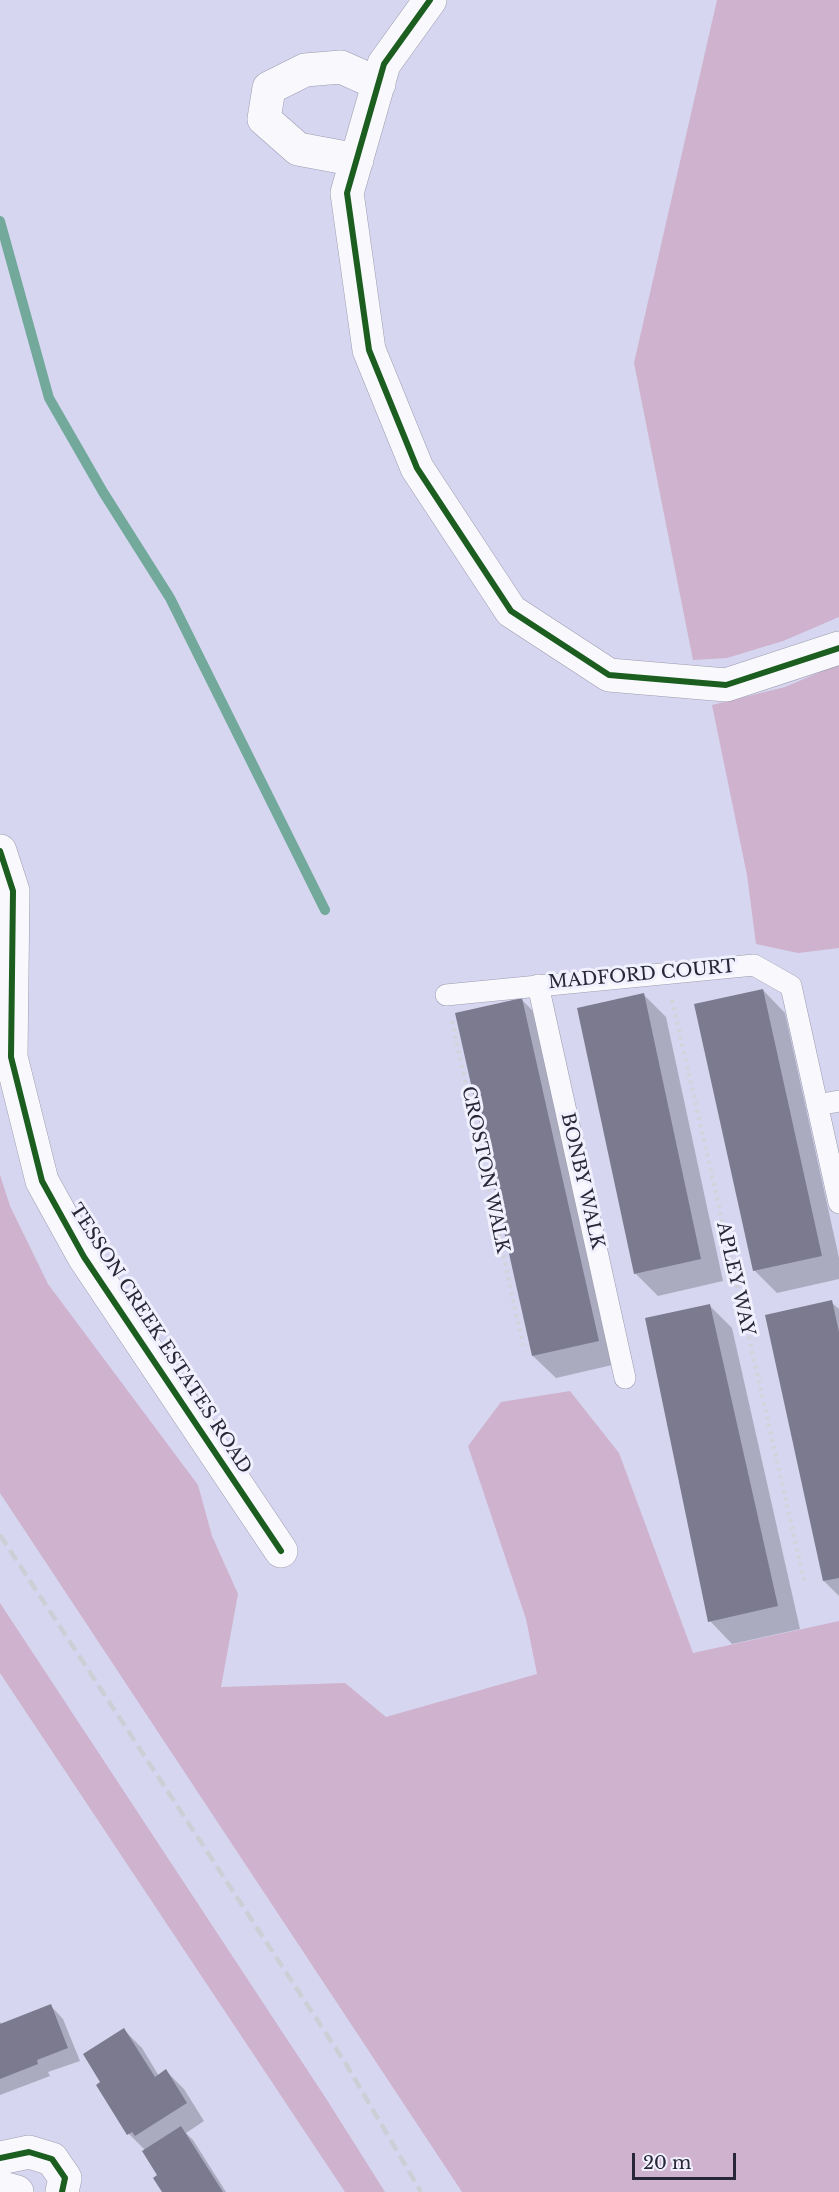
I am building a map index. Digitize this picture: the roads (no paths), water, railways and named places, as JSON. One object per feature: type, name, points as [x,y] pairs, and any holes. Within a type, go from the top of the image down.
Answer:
[{"type":"street","points":[[430,0],[384,64],[347,194],[369,350],[417,468],[511,611],[609,675],[726,685],[839,648]]},
{"type":"street","points":[[357,160],[298,149],[264,119],[269,88],[305,70],[341,68],[379,84]]},
{"type":"street","name":"TESSON CREEK ESTATES ROAD","points":[[0,851],[13,891],[10,1057],[42,1181],[84,1257],[281,1551]]},
{"type":"street","points":[[0,2158],[29,2152],[52,2159],[65,2178],[62,2192]]},
{"type":"street","points":[[0,2190],[16,2192]]},
{"type":"lane","name":"MADFORD COURT","points":[[446,995],[754,965],[791,986],[839,1203]]},
{"type":"lane","name":"BONBY WALK","points":[[538,985],[625,1378]]},
{"type":"lane","points":[[817,1105],[839,1101]]},
{"type":"waterway","points":[[0,221],[49,398],[103,492],[170,598],[325,910]]},
{"type":"railway","points":[[0,1535],[346,2064],[421,2192]]}]
